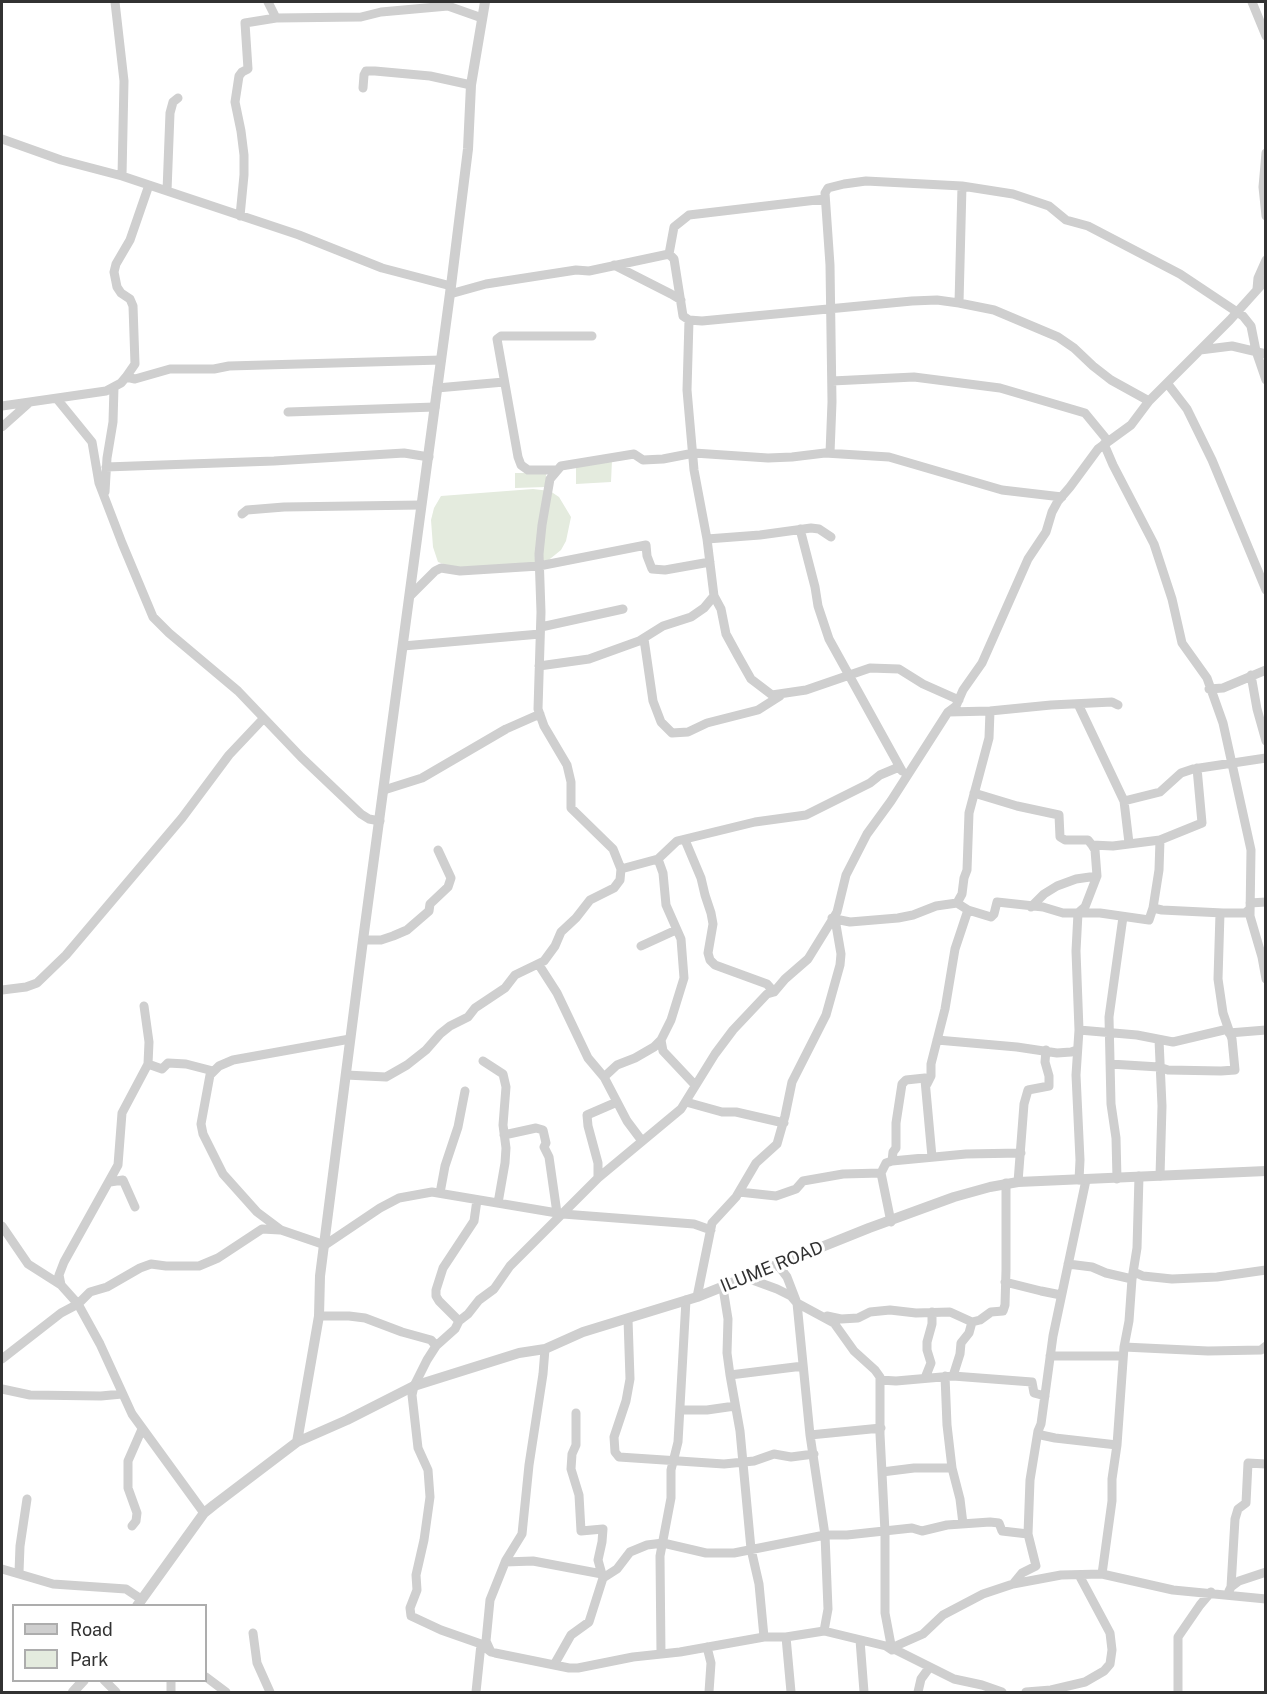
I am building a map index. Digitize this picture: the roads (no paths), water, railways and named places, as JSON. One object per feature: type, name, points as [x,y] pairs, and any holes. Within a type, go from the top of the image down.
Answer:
[{"type":"street","points":[[115,2],[124,81],[122,176]]},
{"type":"street","points":[[268,2],[276,18]]},
{"type":"street","points":[[297,1442],[319,1316],[320,1276],[451,290],[468,148],[471,85],[485,2]]},
{"type":"street","points":[[1252,2],[1266,36]]},
{"type":"street","points":[[240,216],[244,156],[235,102],[239,76],[248,69],[245,23],[276,18],[361,17],[381,12],[448,6],[482,18]]},
{"type":"street","points":[[363,88],[366,71],[375,70],[471,85]]},
{"type":"street","points":[[167,191],[170,113],[173,102],[178,98]]},
{"type":"street","points":[[2,140],[61,160],[122,176],[299,235],[382,268],[451,290],[576,270],[589,271],[669,254]]},
{"type":"street","points":[[1266,153],[1263,188],[1266,216]]},
{"type":"street","points":[[830,453],[832,381],[830,265],[825,193],[828,188],[856,182],[962,186],[1013,194],[1048,206],[1066,220],[1088,226],[1180,274],[1243,316],[1251,326],[1261,353],[1266,380]]},
{"type":"street","points":[[2,406],[106,391],[121,383],[135,364],[133,306],[130,299],[117,287],[114,272],[130,240],[149,186]]},
{"type":"street","points":[[958,303],[962,186]]},
{"type":"street","points":[[669,254],[674,227],[689,215],[825,199]]},
{"type":"street","points":[[669,254],[674,259],[683,316],[689,320],[702,321],[912,301],[937,300],[958,303],[994,310],[1058,337],[1111,380],[1149,402]]},
{"type":"street","points":[[1257,290],[1258,278],[1266,260]]},
{"type":"street","points":[[614,265],[681,300]]},
{"type":"street","points":[[1002,1692],[954,1678],[886,1646],[824,1631],[786,1637],[764,1637],[633,1657],[578,1668],[506,1657],[491,1652],[481,1644],[441,1630],[411,1616],[417,1590],[416,1575],[430,1497],[428,1470],[418,1448],[412,1395],[414,1386],[436,1346],[455,1329],[459,1321],[479,1300],[495,1289],[510,1266],[560,1214],[598,1178],[673,1117],[686,1102],[733,1030],[767,994],[774,992],[808,958],[837,912],[846,875],[855,856],[948,712],[956,706],[990,647],[1025,565],[1046,532],[1054,507],[1092,457],[1106,443],[1126,430],[1149,402],[1266,280]]},
{"type":"street","points":[[689,320],[687,390],[694,470],[707,539],[714,596],[720,609],[726,634],[751,679],[772,695],[783,695],[806,690],[870,668],[899,669],[923,684],[959,700]]},
{"type":"street","points":[[556,470],[528,470],[521,465],[504,382],[498,337],[592,336]]},
{"type":"street","points":[[1200,350],[1232,346],[1261,353]]},
{"type":"street","points":[[126,377],[135,379],[170,369],[441,360]]},
{"type":"street","points":[[832,381],[914,377],[1000,388],[1085,413],[1106,443],[1113,465],[1154,544],[1172,599],[1182,643],[1202,670],[1226,734],[1251,849],[1252,926],[1266,979]]},
{"type":"street","points":[[437,388],[504,382]]},
{"type":"street","points":[[1167,383],[1187,409],[1212,460],[1266,590]]},
{"type":"street","points":[[106,501],[106,467],[114,387]]},
{"type":"street","points":[[57,399],[92,442],[99,483],[153,617],[238,691],[263,719],[361,814],[369,819],[380,821]]},
{"type":"street","points":[[2,427],[30,402]]},
{"type":"street","points":[[288,412],[435,407]]},
{"type":"street","points":[[106,467],[274,461],[404,453],[429,457]]},
{"type":"street","points":[[346,1075],[380,1078],[396,1072],[426,1050],[434,1039],[450,1026],[468,1017],[475,1008],[505,988],[515,975],[544,961],[555,946],[561,932],[590,900],[614,888],[620,880],[621,869],[613,849],[571,808],[570,772],[544,726],[537,698],[541,631],[539,566],[543,515],[550,478],[556,470],[567,464],[634,454],[643,460],[694,453],[768,458],[830,453],[889,457],[1002,490],[1062,497]]},
{"type":"street","points":[[242,514],[247,510],[284,507],[421,505]]},
{"type":"street","points":[[707,539],[816,528],[831,537]]},
{"type":"street","points":[[800,529],[818,606],[829,639],[906,776]]},
{"type":"street","points":[[410,596],[439,569],[460,572],[539,566],[646,545],[652,569],[665,570],[710,562]]},
{"type":"street","points":[[539,666],[589,658],[644,639],[663,626],[691,617],[704,608],[714,596]]},
{"type":"street","points":[[403,646],[541,631],[623,609]]},
{"type":"street","points":[[644,639],[656,709],[661,722],[672,733],[688,732],[707,723],[758,710],[783,695]]},
{"type":"street","points":[[1209,689],[1223,688],[1266,670]]},
{"type":"street","points":[[1251,675],[1266,741]]},
{"type":"street","points":[[1215,702],[1223,688]]},
{"type":"street","points":[[948,712],[1112,702],[1118,705]]},
{"type":"street","points":[[1078,704],[1124,801],[1129,843]]},
{"type":"street","points":[[957,903],[962,894],[964,878],[968,870],[969,813],[989,738],[990,711]]},
{"type":"street","points":[[384,790],[422,778],[507,729],[540,714]]},
{"type":"street","points":[[2,990],[37,983],[66,955],[152,856],[229,755],[263,719]]},
{"type":"street","points":[[1124,801],[1160,792],[1181,773],[1197,768],[1266,758]]},
{"type":"street","points":[[621,869],[658,859],[678,841],[755,822],[819,811],[870,783],[880,775],[899,767]]},
{"type":"street","points":[[1092,845],[1113,846],[1160,840],[1202,823],[1197,768]]},
{"type":"street","points":[[974,793],[1017,806],[1059,815],[1060,837],[1065,840],[1088,840],[1095,850],[1097,876],[1085,907],[1077,913]]},
{"type":"street","points":[[685,840],[701,878],[711,913],[713,924],[708,953],[710,960],[715,965],[767,984],[774,992]]},
{"type":"street","points":[[833,919],[850,922],[898,918],[936,906],[957,903],[968,910],[991,916],[997,903],[1043,907],[1063,913],[1100,913],[1149,920],[1160,870],[1160,840]]},
{"type":"street","points":[[363,940],[381,940],[393,936],[407,930],[429,912],[430,904],[451,883],[452,878],[438,850]]},
{"type":"street","points":[[604,1077],[617,1065],[635,1058],[661,1040],[671,1020],[684,978],[682,948],[666,905],[663,873],[658,859]]},
{"type":"street","points":[[1031,907],[1044,894],[1057,886],[1076,879],[1097,876]]},
{"type":"street","points":[[1153,908],[1171,911],[1245,913],[1250,906],[1266,902]]},
{"type":"street","points":[[925,1078],[927,1084],[931,1076],[936,1040],[945,1009],[955,949],[968,910]]},
{"type":"street","points":[[1013,1584],[1022,1573],[1036,1566],[1028,1534],[1030,1480],[1041,1424],[1050,1356],[1083,1180],[1077,1050],[1077,913]]},
{"type":"street","points":[[1110,1064],[1159,1067],[1168,1070],[1233,1071],[1236,1068],[1232,1039],[1222,1009],[1218,979],[1220,913]]},
{"type":"street","points":[[1117,1179],[1109,1032],[1111,1000],[1123,917]]},
{"type":"street","points":[[697,1297],[712,1223],[739,1192],[756,1163],[777,1144],[784,1123],[792,1082],[822,1026],[840,965],[840,948],[833,919]]},
{"type":"street","points":[[641,946],[676,930]]},
{"type":"street","points":[[539,965],[557,993],[588,1058],[604,1077],[627,1121],[642,1141]]},
{"type":"street","points":[[62,1285],[60,1275],[64,1262],[118,1165],[122,1113],[148,1064],[149,1042],[144,1006]]},
{"type":"street","points":[[1078,1030],[1137,1035],[1173,1042],[1229,1031],[1266,1030]]},
{"type":"street","points":[[281,1230],[257,1212],[223,1174],[203,1134],[201,1118],[206,1104],[208,1082],[213,1071],[232,1060],[350,1040]]},
{"type":"street","points":[[661,1040],[663,1051],[695,1085]]},
{"type":"street","points":[[936,1040],[1058,1053],[1076,1052],[1077,1050]]},
{"type":"street","points":[[1159,1040],[1162,1106],[1160,1176]]},
{"type":"street","points":[[814,1313],[841,1319],[858,1318],[870,1312],[890,1310],[916,1313],[956,1313],[972,1322],[980,1320],[991,1312],[1004,1311],[1012,1182],[1021,1153],[1024,1104],[1028,1091],[1048,1086],[1046,1050]]},
{"type":"street","points":[[483,1061],[500,1071],[504,1077],[505,1163],[498,1203]]},
{"type":"street","points":[[148,1064],[162,1069],[168,1063],[186,1064],[213,1071]]},
{"type":"street","points":[[925,1078],[932,1157]]},
{"type":"street","points":[[892,1161],[896,1148],[896,1123],[902,1084],[906,1080],[925,1078]]},
{"type":"street","points":[[440,1193],[465,1091]]},
{"type":"street","points":[[598,1178],[587,1115],[617,1102]]},
{"type":"street","points":[[686,1102],[712,1110],[762,1117],[784,1123]]},
{"type":"street","points":[[504,1135],[536,1128],[543,1130],[546,1143],[544,1147],[549,1157],[560,1214]]},
{"type":"street","points":[[891,1222],[881,1173],[886,1163],[932,1157],[1021,1153]]},
{"type":"street","name":"ILUME ROAD","points":[[139,1602],[204,1513],[297,1442],[414,1386],[519,1353],[545,1349],[583,1332],[723,1288],[869,1228],[891,1222],[954,1197],[1012,1182],[1266,1171]]},
{"type":"street","points":[[739,1192],[776,1196],[788,1193],[803,1181],[843,1174],[881,1173]]},
{"type":"street","points":[[1102,1574],[1110,1524],[1124,1351],[1137,1248],[1138,1176]]},
{"type":"street","points":[[110,1182],[123,1180],[135,1207]]},
{"type":"street","points":[[324,1245],[380,1208],[399,1198],[420,1193],[440,1193],[560,1214],[694,1224],[711,1230]]},
{"type":"street","points":[[459,1321],[439,1301],[436,1290],[443,1268],[474,1221],[477,1200]]},
{"type":"street","points":[[2,1226],[28,1264],[62,1285],[78,1304],[100,1344],[122,1394],[142,1429],[176,1472],[204,1513]]},
{"type":"street","points":[[2,1359],[54,1318],[78,1304],[90,1292],[107,1287],[147,1265],[199,1266],[218,1258],[262,1229],[281,1230],[324,1245]]},
{"type":"street","points":[[1068,1264],[1092,1267],[1106,1273],[1172,1279],[1266,1270]]},
{"type":"street","points":[[778,1265],[787,1277],[797,1304],[810,1435],[825,1535],[828,1609],[824,1631]]},
{"type":"street","points":[[747,1278],[791,1296],[797,1304],[834,1323],[854,1351],[875,1370],[880,1380],[885,1613],[892,1650]]},
{"type":"street","points":[[1005,1282],[1061,1294]]},
{"type":"street","points":[[723,1288],[728,1319],[727,1353],[752,1549],[759,1584],[764,1637]]},
{"type":"street","points":[[661,1654],[660,1556],[670,1498],[673,1460],[678,1442],[686,1300]]},
{"type":"street","points":[[925,1378],[931,1364],[927,1350],[932,1312]]},
{"type":"street","points":[[319,1316],[364,1318],[431,1340],[436,1346]]},
{"type":"street","points":[[628,1318],[630,1378],[626,1401],[614,1437],[615,1452],[619,1457],[708,1464],[754,1461],[774,1454],[791,1457],[814,1454]]},
{"type":"street","points":[[963,1524],[960,1499],[952,1468],[947,1425],[949,1376],[960,1354],[961,1343],[969,1333],[972,1322]]},
{"type":"street","points":[[1050,1356],[1124,1351],[1262,1350],[1266,1346]]},
{"type":"street","points":[[491,1652],[486,1641],[490,1600],[505,1562],[522,1534],[528,1465],[545,1349]]},
{"type":"street","points":[[730,1375],[803,1366]]},
{"type":"street","points":[[880,1380],[949,1376],[1032,1382],[1034,1393],[1045,1396]]},
{"type":"street","points":[[2,1389],[30,1395],[122,1394]]},
{"type":"street","points":[[680,1410],[707,1410],[735,1406]]},
{"type":"street","points":[[554,1665],[572,1635],[589,1622],[602,1576],[598,1560],[603,1529],[581,1531],[579,1495],[571,1469],[572,1454],[576,1445],[576,1413]]},
{"type":"street","points":[[810,1435],[881,1428]]},
{"type":"street","points":[[132,1526],[136,1521],[137,1513],[128,1488],[128,1461],[142,1429]]},
{"type":"street","points":[[1038,1431],[1041,1435],[1055,1438],[1117,1446]]},
{"type":"street","points":[[1229,1591],[1235,1519],[1238,1509],[1246,1503],[1248,1463],[1266,1464]]},
{"type":"street","points":[[882,1472],[914,1468],[952,1468]]},
{"type":"street","points":[[19,1572],[20,1546],[27,1499]]},
{"type":"street","points":[[505,1562],[534,1561],[602,1576],[617,1569],[630,1552],[646,1545],[663,1543],[706,1552],[734,1553],[825,1535],[885,1532],[912,1528],[922,1531],[938,1527],[997,1522],[1002,1531],[1028,1534]]},
{"type":"street","points":[[2,1569],[19,1572],[53,1584],[126,1588],[139,1602]]},
{"type":"street","points":[[1229,1591],[1246,1578],[1266,1572]]},
{"type":"street","points":[[892,1650],[923,1634],[943,1615],[956,1607],[983,1594],[1013,1584],[1061,1575],[1102,1574],[1165,1588],[1211,1592],[1229,1591],[1266,1599]]},
{"type":"street","points":[[1026,1692],[1061,1688],[1085,1682],[1104,1671],[1110,1664],[1112,1650],[1110,1633],[1080,1575]]},
{"type":"street","points":[[1178,1692],[1178,1637],[1211,1592]]},
{"type":"street","points":[[253,1634],[257,1663],[270,1692]]},
{"type":"street","points":[[786,1637],[791,1692]]},
{"type":"street","points":[[860,1640],[864,1692]]},
{"type":"street","points":[[476,1692],[481,1644]]},
{"type":"street","points":[[707,1647],[711,1663],[709,1692]]},
{"type":"street","points":[[918,1692],[921,1678],[929,1668]]},
{"type":"street","points":[[207,1678],[226,1692]]}]
